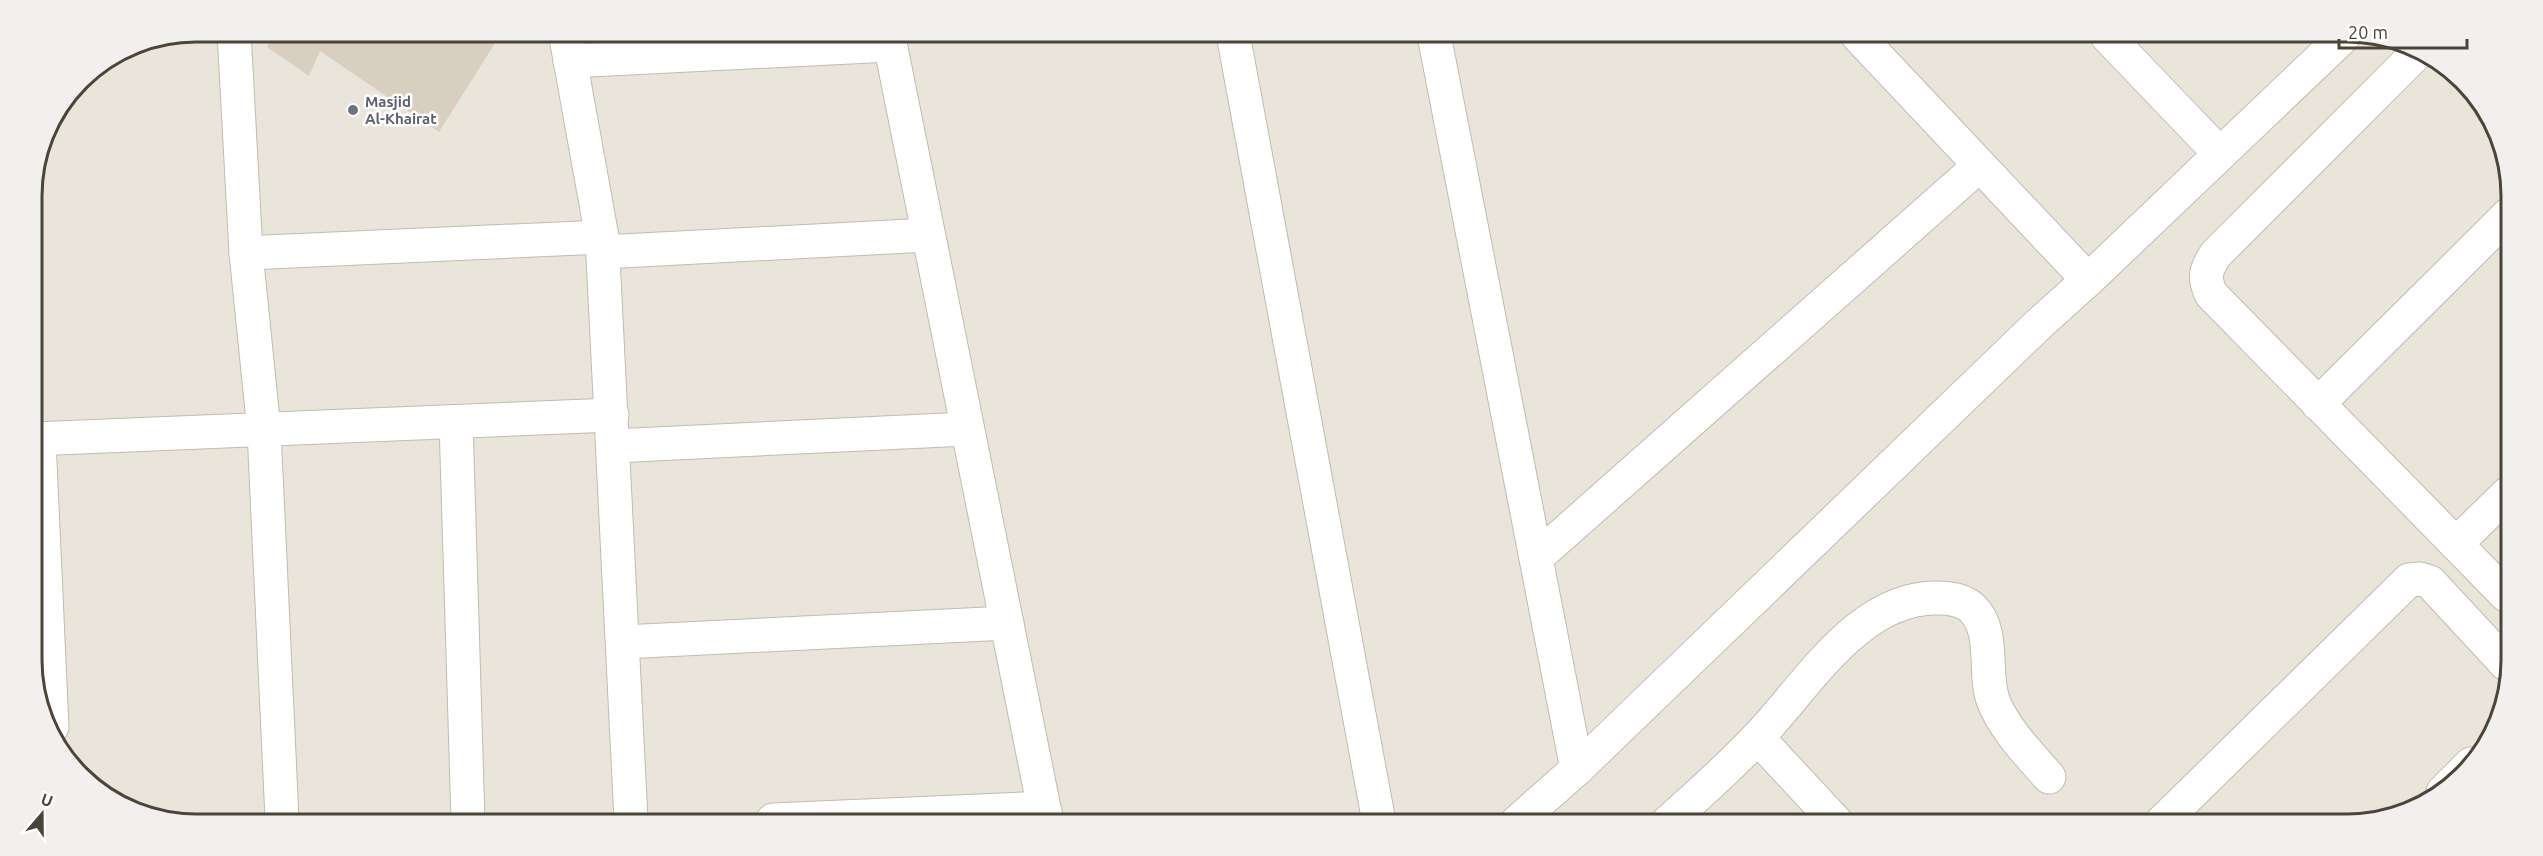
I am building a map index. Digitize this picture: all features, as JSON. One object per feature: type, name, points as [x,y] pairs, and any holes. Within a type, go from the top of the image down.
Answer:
[{"type":"street","points":[[235,42],[246,253],[264,430],[282,814]]},
{"type":"street","points":[[632,814],[602,244],[568,46],[751,42]]},
{"type":"street","points":[[890,42],[1046,814]]},
{"type":"street","points":[[1234,42],[1378,814]]},
{"type":"street","points":[[1435,42],[1577,769]]},
{"type":"street","points":[[1864,42],[2088,280]]},
{"type":"street","points":[[2113,42],[2220,154]]},
{"type":"street","points":[[1526,814],[1577,769],[2039,324],[2338,42]]},
{"type":"street","points":[[2413,57],[2216,254],[2206,269],[2205,282],[2211,294],[2501,590]]},
{"type":"street","points":[[1536,558],[1979,166]]},
{"type":"street","points":[[2318,404],[2501,222]]},
{"type":"street","points":[[246,253],[928,235]]},
{"type":"street","points":[[42,439],[456,422],[613,431],[967,429]]},
{"type":"street","points":[[456,422],[468,814]]},
{"type":"street","points":[[2456,544],[2501,500]]},
{"type":"street","points":[[42,547],[51,712]]},
{"type":"street","points":[[2170,814],[2409,580],[2420,579],[2430,582],[2501,659]]},
{"type":"street","points":[[1677,814],[1758,738],[1830,654],[1869,621],[1901,604],[1925,598],[1945,598],[1961,602],[1972,609],[1979,619],[1986,638],[1993,699],[2014,736],[2049,777]]},
{"type":"street","points":[[623,642],[1007,623]]},
{"type":"street","points":[[1758,738],[1829,814]]},
{"type":"shaded area","points":[[2347,42],[2387,47],[2424,63],[2456,87],[2469,102],[2489,137],[2500,176],[2501,660],[2496,700],[2480,737],[2469,754],[2441,782],[2396,806],[2357,814],[196,814],[156,809],[119,793],[87,769],[74,754],[58,728],[45,690],[42,670],[42,186],[47,156],[54,137],[68,111],[87,87],[128,58],[156,47],[176,43]]},
{"type":"building","points":[[269,42],[496,42],[439,132],[320,51],[309,76],[267,47]]},
{"type":"place","name":"Masjid Al-Khairat","points":[[353,110]]}]
